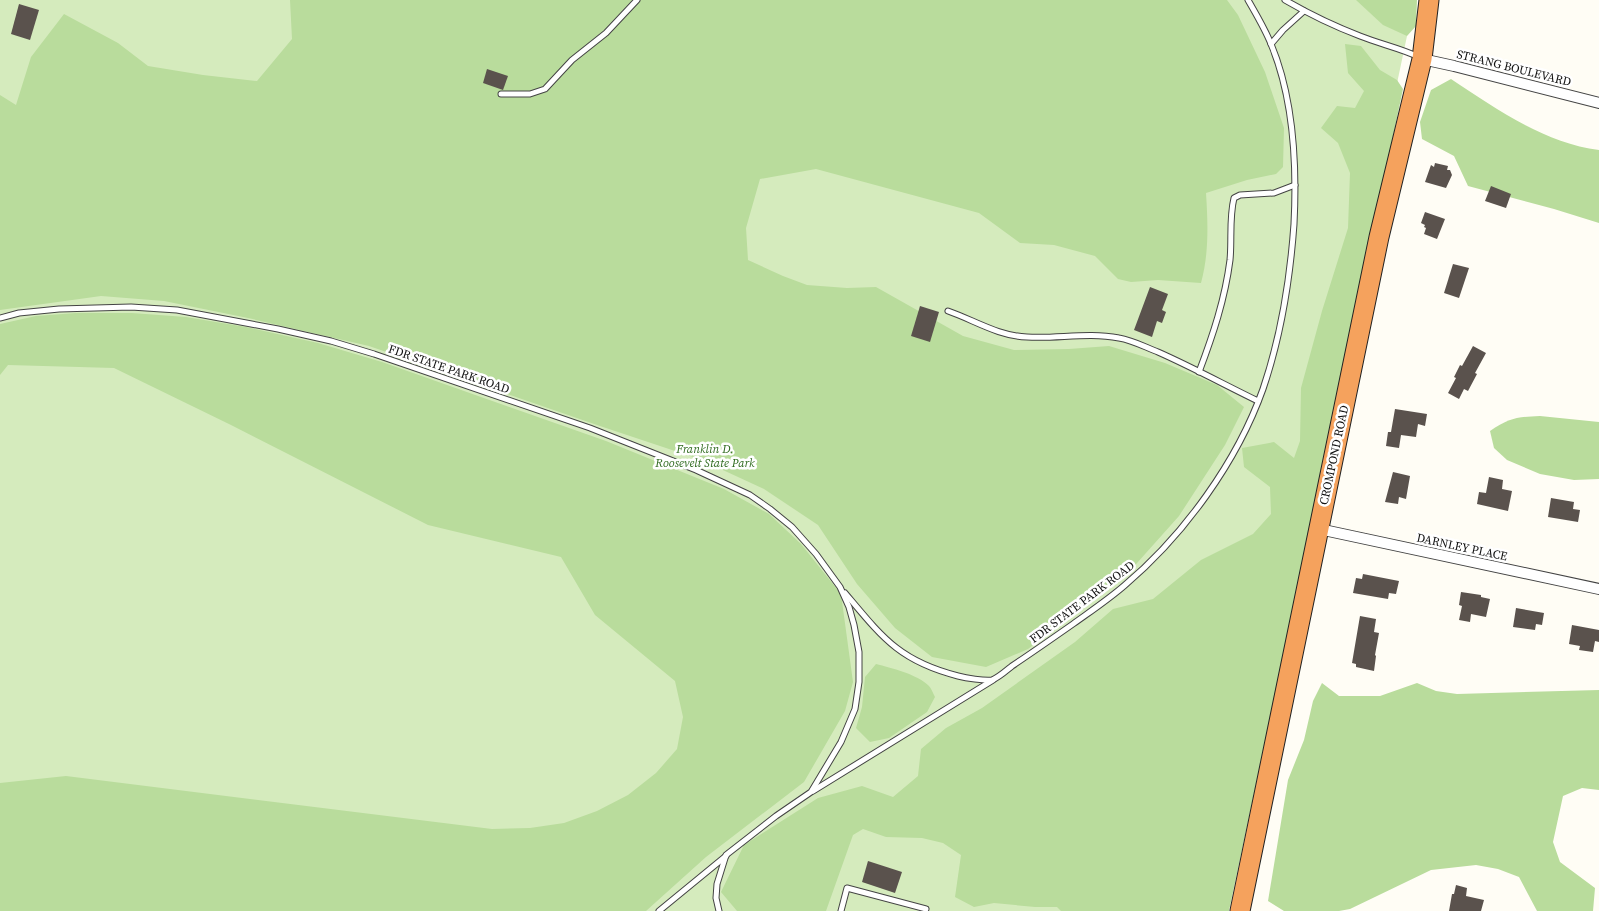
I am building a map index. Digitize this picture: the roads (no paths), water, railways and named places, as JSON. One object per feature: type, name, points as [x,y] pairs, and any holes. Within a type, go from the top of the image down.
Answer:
[{"type":"highway","name":"CROMPOND ROAD","points":[[1240,911],[1379,237],[1422,59],[1429,0]]},
{"type":"street","name":"STRANG BOULEVARD","points":[[1422,59],[1599,103]]},
{"type":"street","name":"DARNLEY PLACE","points":[[1319,529],[1599,589]]},
{"type":"lane","points":[[501,94],[530,94],[545,89],[572,60],[606,33],[637,0]]},
{"type":"lane","name":"FDR STATE PARK ROAD","points":[[659,911],[776,816],[811,792],[993,680],[1089,613],[1124,586],[1153,559],[1210,489],[1236,446],[1258,401],[1284,310],[1293,236],[1295,185],[1293,140],[1288,103],[1271,44],[1248,0]]},
{"type":"lane","points":[[1285,0],[1304,11],[1360,36],[1401,49],[1422,59]]},
{"type":"lane","points":[[1271,44],[1304,11]]},
{"type":"lane","points":[[1199,372],[1215,328],[1224,294],[1230,258],[1234,198],[1240,195],[1274,193],[1295,185]]},
{"type":"lane","name":"FDR STATE PARK ROAD","points":[[0,318],[19,313],[59,309],[131,307],[177,310],[278,329],[374,354],[590,428],[696,470],[750,495],[792,527],[816,554],[870,623],[889,643],[906,656],[920,664],[941,671],[965,677],[993,680]]},
{"type":"lane","points":[[948,311],[1007,335],[1026,337],[1090,335],[1119,338],[1137,343],[1258,401]]},
{"type":"lane","name":"FDR STATE PARK ROAD","points":[[811,792],[841,742],[854,708],[860,682],[859,652],[854,626],[849,607],[840,587]]},
{"type":"lane","points":[[719,911],[716,898],[717,884],[726,855]]},
{"type":"lane","points":[[840,911],[847,888],[926,909]]},
{"type":"park label","name":"Franklin D. Roosevelt State Park","points":[[705,456]]}]
